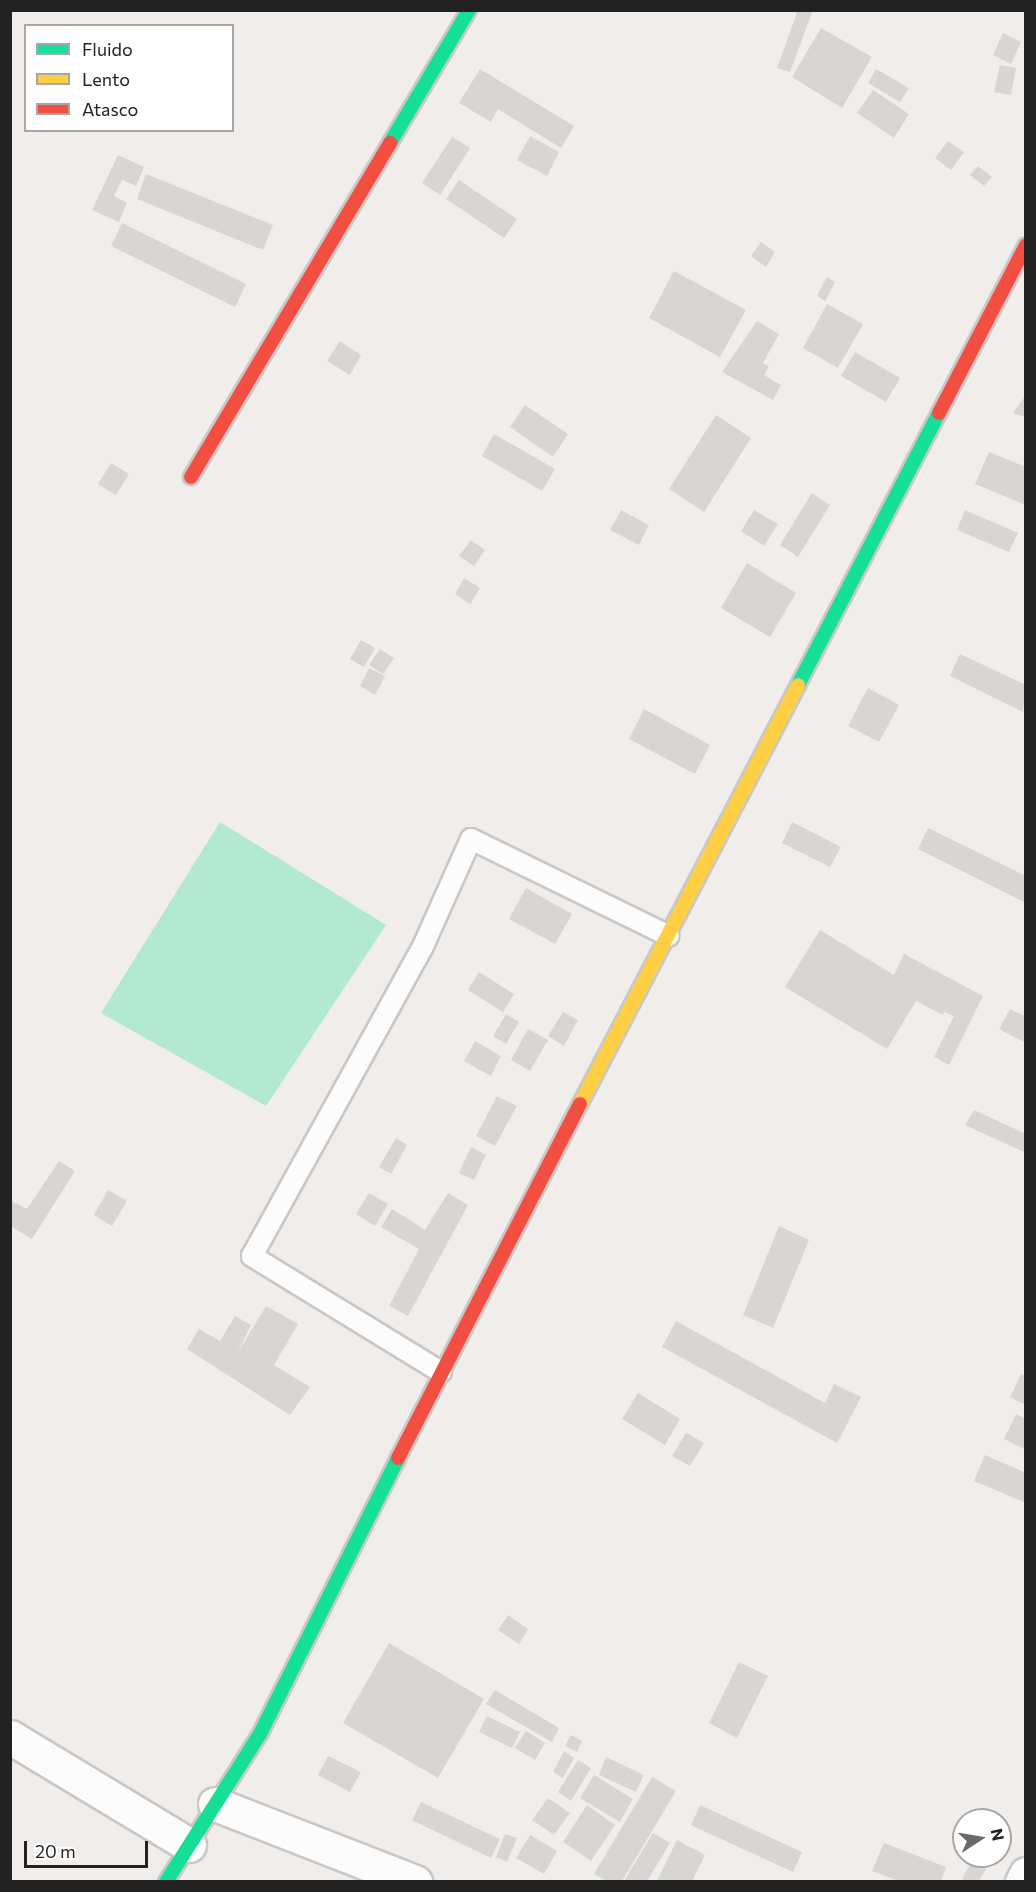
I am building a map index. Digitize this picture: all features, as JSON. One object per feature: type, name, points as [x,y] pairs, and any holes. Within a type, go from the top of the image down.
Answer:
[{"type":"street","points":[[191,477],[469,10]]},
{"type":"street","points":[[166,1881],[260,1734],[441,1372],[1026,245]]},
{"type":"street","points":[[10,1737],[189,1845]]},
{"type":"street","points":[[215,1804],[415,1881]]},
{"type":"street","points":[[1022,1881],[1026,1874]]},
{"type":"lane","points":[[441,1372],[252,1256],[424,944],[471,839],[669,936]]},
{"type":"green space","points":[[220,822],[386,925],[266,1106],[101,1013]]},
{"type":"building","points":[[798,10],[813,10],[790,72],[777,68]]},
{"type":"building","points":[[821,28],[872,57],[842,108],[792,77]]},
{"type":"building","points":[[1003,33],[1021,42],[1011,64],[993,55]]},
{"type":"building","points":[[1000,65],[1016,68],[1011,95],[994,92]]},
{"type":"building","points":[[480,69],[574,126],[561,148],[498,109],[491,122],[459,103]]},
{"type":"building","points":[[876,69],[909,88],[900,102],[868,83]]},
{"type":"building","points":[[873,90],[909,114],[894,138],[857,113]]},
{"type":"building","points":[[530,136],[559,152],[547,176],[517,160]]},
{"type":"building","points":[[452,137],[470,148],[440,195],[422,183]]},
{"type":"building","points":[[948,141],[964,152],[951,170],[935,158]]},
{"type":"building","points":[[118,155],[144,167],[136,186],[122,180],[114,196],[127,203],[119,222],[92,210]]},
{"type":"building","points":[[978,166],[992,177],[984,186],[970,175]]},
{"type":"building","points":[[146,174],[273,225],[263,250],[137,199]]},
{"type":"building","points":[[459,180],[517,219],[504,238],[446,199]]},
{"type":"building","points":[[122,223],[246,284],[235,307],[111,246]]},
{"type":"building","points":[[761,242],[775,252],[766,267],[751,256]]},
{"type":"building","points":[[674,271],[746,310],[720,357],[649,318]]},
{"type":"building","points":[[827,277],[835,282],[825,301],[817,296]]},
{"type":"building","points":[[827,304],[863,324],[838,368],[803,348]]},
{"type":"building","points":[[757,321],[779,334],[763,363],[769,366],[764,375],[781,385],[773,400],[722,372]]},
{"type":"building","points":[[340,341],[361,355],[350,375],[327,361]]},
{"type":"building","points":[[855,352],[900,378],[886,402],[841,376]]},
{"type":"building","points":[[1026,395],[1026,417],[1013,413]]},
{"type":"building","points":[[525,405],[568,434],[553,457],[510,427]]},
{"type":"building","points":[[716,415],[751,438],[704,512],[669,489]]},
{"type":"building","points":[[494,434],[555,469],[542,491],[482,456]]},
{"type":"building","points":[[989,452],[1026,467],[1026,505],[975,484]]},
{"type":"building","points":[[111,463],[129,474],[116,495],[98,484]]},
{"type":"building","points":[[812,493],[830,505],[798,557],[780,545]]},
{"type":"building","points":[[621,510],[649,525],[639,545],[610,530]]},
{"type":"building","points":[[754,510],[778,524],[764,546],[741,531]]},
{"type":"building","points":[[965,510],[1018,533],[1009,552],[957,530]]},
{"type":"building","points":[[471,540],[485,550],[474,566],[459,556]]},
{"type":"building","points":[[747,563],[796,593],[770,637],[721,608]]},
{"type":"building","points":[[464,578],[480,588],[470,604],[455,594]]},
{"type":"building","points":[[361,640],[375,648],[364,667],[350,659]]},
{"type":"building","points":[[380,649],[394,658],[383,674],[369,665]]},
{"type":"building","points":[[960,654],[1026,685],[1023,712],[950,676]]},
{"type":"building","points":[[369,668],[385,676],[375,695],[360,686]]},
{"type":"building","points":[[868,688],[899,705],[879,742],[848,726]]},
{"type":"building","points":[[644,709],[710,745],[695,774],[629,739]]},
{"type":"building","points":[[792,822],[841,847],[830,867],[782,843]]},
{"type":"building","points":[[928,828],[1026,876],[1026,903],[918,849]]},
{"type":"building","points":[[526,888],[572,914],[555,944],[509,919]]},
{"type":"building","points":[[820,930],[894,975],[904,954],[983,996],[949,1065],[934,1057],[954,1016],[944,1012],[943,1015],[916,1001],[887,1049],[785,987]]},
{"type":"building","points":[[479,972],[514,994],[503,1012],[468,990]]},
{"type":"building","points":[[1010,1009],[1026,1017],[1026,1043],[999,1029]]},
{"type":"building","points":[[563,1012],[578,1020],[564,1046],[548,1036]]},
{"type":"building","points":[[506,1014],[519,1022],[506,1044],[493,1036]]},
{"type":"building","points":[[528,1029],[548,1040],[530,1071],[511,1060]]},
{"type":"building","points":[[475,1041],[501,1056],[491,1076],[464,1061]]},
{"type":"building","points":[[497,1096],[517,1106],[495,1146],[476,1136]]},
{"type":"building","points":[[974,1110],[1026,1134],[1026,1153],[965,1125]]},
{"type":"building","points":[[396,1138],[407,1145],[391,1174],[379,1167]]},
{"type":"building","points":[[471,1147],[486,1155],[474,1180],[459,1173]]},
{"type":"building","points":[[59,1161],[75,1171],[32,1239],[10,1226],[10,1200],[27,1209]]},
{"type":"building","points":[[108,1190],[127,1201],[112,1226],[94,1215]]},
{"type":"building","points":[[369,1193],[388,1204],[375,1226],[356,1214]]},
{"type":"building","points":[[448,1193],[468,1205],[408,1316],[389,1306],[419,1249],[381,1227],[392,1209],[425,1230]]},
{"type":"building","points":[[779,1226],[809,1240],[773,1328],[743,1315]]},
{"type":"building","points":[[266,1306],[298,1324],[274,1365],[310,1387],[290,1415],[187,1349],[199,1329],[220,1341],[235,1316],[251,1325],[237,1354]]},
{"type":"building","points":[[676,1321],[825,1403],[834,1384],[861,1397],[837,1443],[662,1347]]},
{"type":"building","points":[[1021,1374],[1026,1376],[1026,1405],[1010,1397]]},
{"type":"building","points":[[638,1393],[680,1419],[665,1445],[622,1419]]},
{"type":"building","points":[[1016,1414],[1026,1419],[1026,1450],[1004,1439]]},
{"type":"building","points":[[686,1433],[704,1443],[690,1466],[672,1456]]},
{"type":"building","points":[[985,1455],[1026,1473],[1026,1503],[974,1481]]},
{"type":"building","points":[[508,1615],[528,1629],[519,1644],[498,1630]]},
{"type":"building","points":[[389,1643],[484,1699],[438,1778],[343,1723]]},
{"type":"building","points":[[739,1662],[768,1676],[737,1738],[709,1723]]},
{"type":"building","points":[[495,1690],[559,1728],[552,1742],[486,1704]]},
{"type":"building","points":[[487,1716],[520,1732],[512,1748],[479,1732]]},
{"type":"building","points":[[526,1731],[545,1743],[535,1760],[515,1748]]},
{"type":"building","points":[[571,1735],[582,1741],[577,1752],[565,1746]]},
{"type":"building","points":[[564,1751],[574,1758],[563,1778],[553,1772]]},
{"type":"building","points":[[328,1756],[361,1772],[350,1792],[318,1775]]},
{"type":"building","points":[[606,1757],[644,1775],[636,1792],[599,1775]]},
{"type":"building","points":[[578,1760],[591,1768],[571,1801],[558,1792]]},
{"type":"building","points":[[594,1775],[633,1799],[620,1822],[580,1798]]},
{"type":"building","points":[[652,1777],[676,1791],[622,1881],[607,1881],[594,1874]]},
{"type":"building","points":[[548,1798],[570,1813],[554,1835],[532,1820]]},
{"type":"building","points":[[421,1802],[500,1839],[491,1858],[412,1820]]},
{"type":"building","points":[[587,1805],[615,1825],[591,1861],[563,1842]]},
{"type":"building","points":[[700,1805],[802,1852],[793,1872],[691,1825]]},
{"type":"building","points":[[653,1833],[670,1843],[647,1881],[624,1881]]},
{"type":"building","points":[[505,1834],[517,1838],[507,1862],[496,1857]]},
{"type":"building","points":[[530,1835],[557,1851],[544,1874],[516,1858]]},
{"type":"building","points":[[677,1840],[705,1855],[692,1881],[657,1881]]},
{"type":"building","points":[[884,1843],[946,1867],[941,1881],[899,1881],[872,1871]]},
{"type":"building","points":[[968,1868],[986,1868],[979,1881],[962,1879]]},
{"type":"traffic: fast","points":[[390,143],[469,10]]},
{"type":"traffic: fast","points":[[798,685],[939,413]]},
{"type":"traffic: fast","points":[[166,1882],[260,1734],[398,1458]]},
{"type":"traffic: slow","points":[[580,1104],[798,685]]},
{"type":"traffic: jam","points":[[191,477],[390,143]]},
{"type":"traffic: jam","points":[[939,413],[1026,245]]},
{"type":"traffic: jam","points":[[398,1458],[580,1104]]}]
